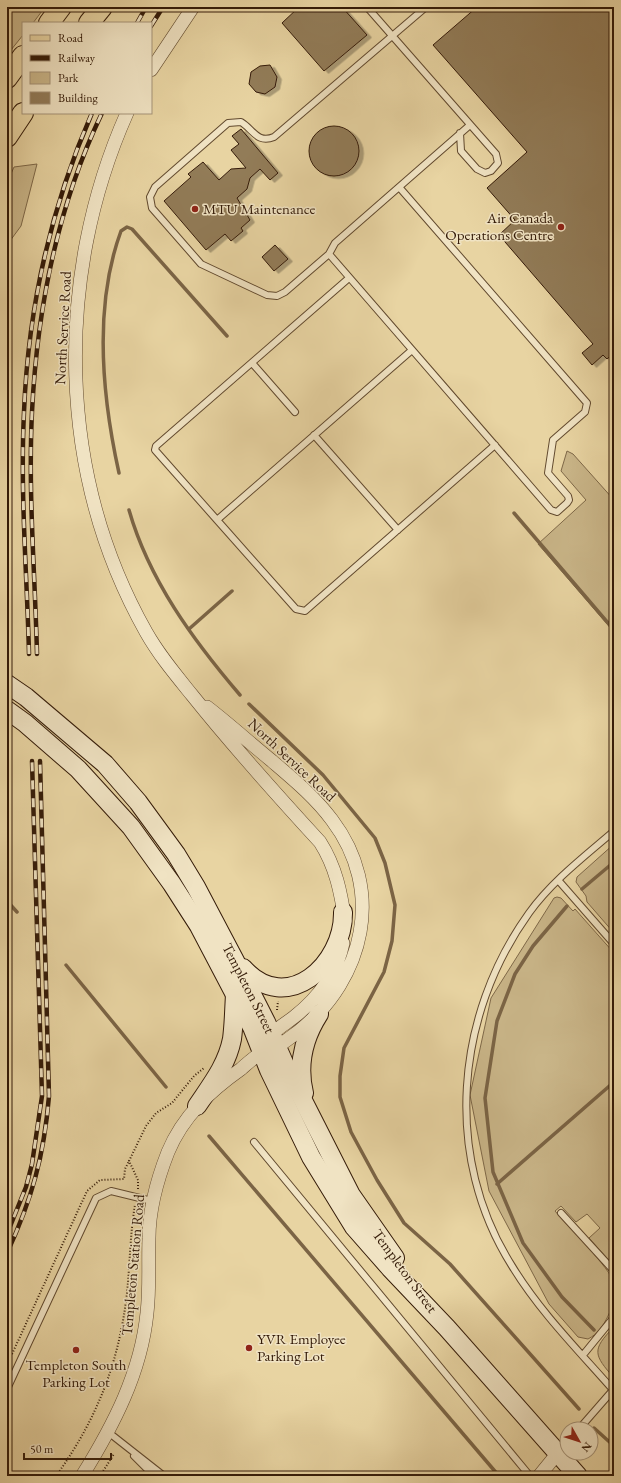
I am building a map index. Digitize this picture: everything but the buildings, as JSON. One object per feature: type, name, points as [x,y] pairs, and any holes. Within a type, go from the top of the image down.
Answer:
[{"type":"main road","points":[[50,22],[61,7]]},
{"type":"main road","points":[[90,22],[102,7]]},
{"type":"main road","points":[[7,78],[22,57]]},
{"type":"main road","points":[[7,137],[22,114]]},
{"type":"street","points":[[152,68],[193,7]]},
{"type":"street","name":"North Service Road","points":[[127,114],[100,184],[83,260],[75,361],[78,415],[92,493],[115,566],[146,632],[167,664],[219,729],[320,842],[334,871],[345,928],[342,947],[326,985],[270,1044]]},
{"type":"street","name":"Templeton Street","points":[[7,684],[26,697],[105,764],[138,802],[176,854],[192,880],[236,961],[270,1044],[311,1157],[354,1227],[390,1268],[559,1445]]},
{"type":"street","name":"North Service Road","points":[[190,693],[221,718],[310,796],[332,819],[352,856],[362,894],[360,933],[355,956],[346,977],[334,996],[319,1014],[270,1044]]},
{"type":"street","name":"Templeton Street","points":[[7,710],[25,723],[78,769],[131,827],[172,884],[198,926],[252,1027],[270,1044],[352,1196],[397,1262],[447,1328]]},
{"type":"street","points":[[236,961],[254,979],[266,985],[285,988],[306,982],[324,965],[335,947],[343,928],[343,912]]},
{"type":"street","points":[[196,1106],[218,1075],[227,1054],[232,1039],[235,995]]},
{"type":"street","points":[[316,1128],[306,1101],[302,1084],[301,1060],[308,1034],[319,1014]]},
{"type":"street","name":"Templeton Station Road","points":[[82,1476],[108,1432],[133,1376],[145,1330],[149,1285],[149,1236],[152,1201],[159,1175],[170,1146],[186,1119],[196,1106],[212,1090],[270,1044]]},
{"type":"street","points":[[539,1476],[559,1452]]},
{"type":"street","name":"Templeton Street","points":[[569,1461],[578,1476]]},
{"type":"lane","points":[[367,7],[496,154],[498,163],[494,169],[485,173],[477,170],[461,151],[460,133]]},
{"type":"lane","points":[[426,7],[274,137],[262,139],[241,122],[232,122],[158,184],[151,194],[151,202],[154,210],[200,264],[267,295],[280,295],[329,254],[334,243],[470,125]]},
{"type":"lane","points":[[329,254],[551,510],[557,512],[567,503],[569,500],[548,473],[552,443],[585,412],[587,403],[399,187]]},
{"type":"lane","points":[[349,278],[156,446],[155,450],[296,609],[302,612],[308,609],[495,445]]},
{"type":"lane","points":[[217,520],[412,350]]},
{"type":"lane","points":[[252,363],[295,412]]},
{"type":"lane","points":[[314,435],[398,530]]},
{"type":"lane","points":[[586,1421],[614,1390],[533,1298],[511,1266],[500,1244],[478,1190],[469,1149],[467,1128],[467,1081],[472,1038],[484,999],[503,954],[530,912],[558,880],[614,831]]},
{"type":"lane","points":[[558,880],[614,944]]},
{"type":"lane","points":[[254,1142],[530,1476]]},
{"type":"lane","points":[[7,1389],[96,1198],[111,1191],[152,1201]]},
{"type":"lane","points":[[561,1213],[614,1271]]},
{"type":"lane","points":[[583,1355],[614,1317]]},
{"type":"lane","points":[[108,1432],[164,1476]]},
{"type":"lane","points":[[123,1443],[154,1476]]},
{"type":"path","points":[[277,1012],[278,996]]},
{"type":"path","points":[[138,1190],[138,1180],[129,1161],[146,1126],[156,1113],[172,1103],[194,1076],[205,1067]]},
{"type":"path","points":[[56,1476],[83,1436],[114,1364],[126,1301],[134,1210]]},
{"type":"path","points":[[100,1476],[114,1454]]},
{"type":"green space","points":[[7,7],[45,7],[34,22],[22,22],[22,36],[7,55]]},
{"type":"green space","points":[[37,164],[21,226],[7,245],[7,183],[14,167]]},
{"type":"green space","points":[[567,451],[573,454],[614,500],[614,632],[538,544],[586,500],[561,471]]},
{"type":"green space","points":[[614,844],[614,933],[587,902],[586,896],[576,882],[577,877]]},
{"type":"green space","points":[[554,898],[561,898],[573,911],[575,909],[614,953],[614,1266],[589,1238],[600,1228],[587,1214],[576,1222],[561,1206],[555,1211],[597,1257],[611,1276],[614,1283],[613,1304],[610,1312],[600,1329],[595,1335],[588,1339],[578,1337],[549,1304],[489,1191],[470,1095],[491,998]]},
{"type":"green space","points":[[614,1327],[614,1378],[602,1364],[598,1352],[601,1341]]},
{"type":"waterway","points":[[119,473],[108,413],[103,352],[106,290],[112,260],[121,231],[127,227],[132,229],[227,336]]},
{"type":"waterway","points":[[129,510],[148,561],[174,608],[189,631],[240,695]]},
{"type":"waterway","points":[[514,513],[614,630]]},
{"type":"waterway","points":[[189,629],[232,591]]},
{"type":"waterway","points":[[249,704],[323,775],[375,838],[385,863],[395,905],[392,941],[384,972],[344,1048],[340,1076],[340,1097],[351,1132],[377,1180],[404,1223],[450,1264],[579,1409]]},
{"type":"waterway","points":[[582,889],[614,862]]},
{"type":"waterway","points":[[7,901],[17,912]]},
{"type":"waterway","points":[[567,906],[533,946],[515,974],[497,1021],[485,1098],[493,1172],[523,1243],[562,1297],[594,1330]]},
{"type":"waterway","points":[[66,965],[166,1087]]},
{"type":"waterway","points":[[497,1184],[614,1082]]},
{"type":"waterway","points":[[209,1136],[499,1476]]},
{"type":"waterway","points":[[611,1350],[614,1353]]},
{"type":"waterway","points":[[599,1432],[614,1446]]},
{"type":"railway","points":[[138,22],[146,7]]},
{"type":"railway","points":[[152,24],[163,7]]},
{"type":"railway","points":[[29,654],[23,473],[26,374],[36,297],[44,260],[65,185],[77,149],[92,114]]},
{"type":"railway","points":[[37,654],[31,502],[31,442],[32,412],[39,335],[52,259],[62,221],[73,184],[102,114]]},
{"type":"railway","points":[[7,1234],[26,1187],[32,1164],[42,1096],[32,761]]},
{"type":"railway","points":[[7,1253],[16,1233],[36,1177],[44,1138],[49,1096],[40,761]]},
{"type":"place","name":"MTU Maintenance","points":[[195,209]]},
{"type":"place","name":"Air Canada Operations Centre","points":[[561,227]]},
{"type":"place","name":"YVR Employee Parking Lot","points":[[249,1348]]},
{"type":"place","name":"Templeton South Parking Lot","points":[[76,1350]]}]
